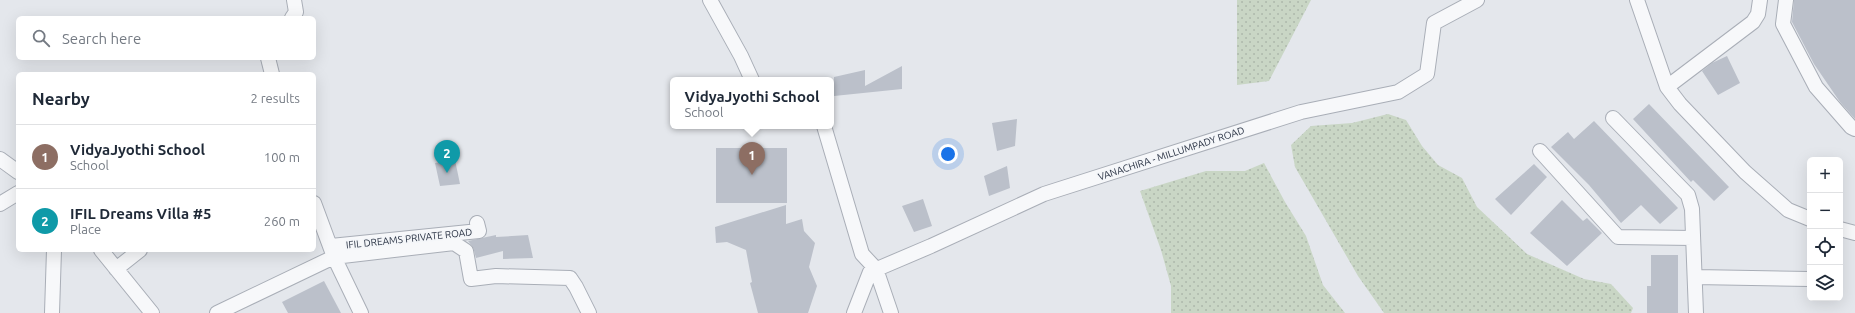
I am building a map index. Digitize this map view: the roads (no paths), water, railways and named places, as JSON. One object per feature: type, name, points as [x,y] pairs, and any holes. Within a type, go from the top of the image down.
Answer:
[{"type":"street","points":[[293,16],[296,12],[294,0]]},
{"type":"street","points":[[710,0],[741,56],[751,77]]},
{"type":"street","name":"VANACHIRA - MILLUMPADY ROAD","points":[[876,269],[931,246],[1044,194],[1301,112],[1398,92],[1427,74],[1434,23],[1477,0]]},
{"type":"street","points":[[1637,0],[1667,87],[1680,104],[1745,172],[1788,210],[1807,218]]},
{"type":"street","points":[[1667,87],[1753,22],[1758,14],[1760,0]]},
{"type":"street","points":[[1786,0],[1783,24],[1816,87],[1851,127],[1855,129]]},
{"type":"street","points":[[268,60],[272,72]]},
{"type":"street","points":[[1613,118],[1688,195],[1692,209],[1696,313]]},
{"type":"street","points":[[825,129],[862,254],[876,269],[891,313]]},
{"type":"street","points":[[1540,151],[1618,237],[1693,238]]},
{"type":"street","points":[[0,159],[16,171]]},
{"type":"street","points":[[0,204],[16,195]]},
{"type":"street","points":[[316,208],[332,252],[360,313]]},
{"type":"street","name":"IFIL DREAMS PRIVATE ROAD","points":[[455,238],[479,231],[477,223]]},
{"type":"street","points":[[1843,230],[1855,233]]},
{"type":"street","points":[[217,313],[332,252],[455,238],[466,251],[471,279],[496,276],[570,278],[589,313]]},
{"type":"street","points":[[52,313],[54,252]]},
{"type":"street","points":[[103,252],[152,313]]},
{"type":"street","points":[[116,269],[137,252]]},
{"type":"street","points":[[854,313],[870,272],[876,269]]},
{"type":"street","points":[[1695,277],[1807,279]]},
{"type":"place","name":"IFIL Dreams Villa #5","points":[[447,173]]},
{"type":"place","name":"VidyaJyothi School","points":[[752,175]]}]
